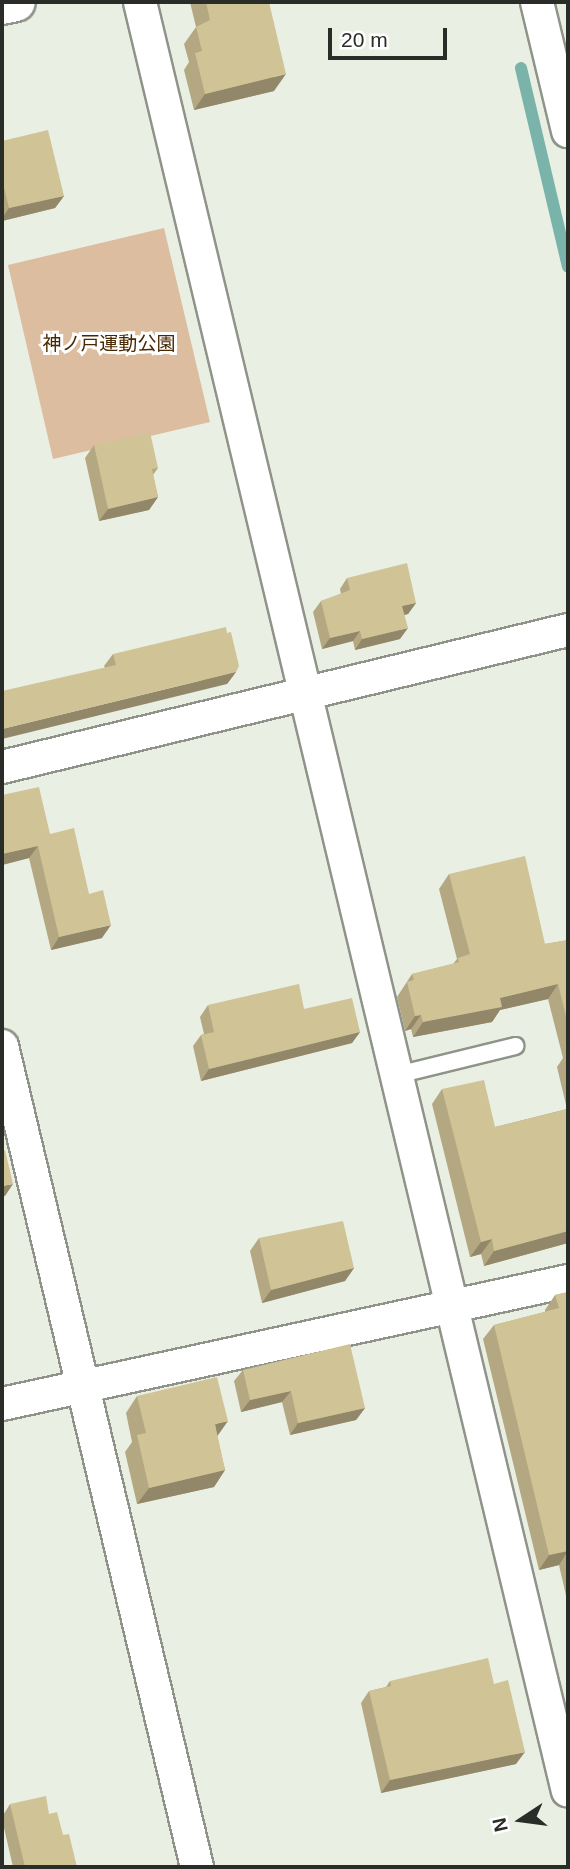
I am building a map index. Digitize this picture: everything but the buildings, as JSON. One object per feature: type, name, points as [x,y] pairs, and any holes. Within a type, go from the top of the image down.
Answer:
[{"type":"street","points":[[2,5],[16,2]]},
{"type":"street","points":[[141,2],[568,1791]]},
{"type":"street","points":[[537,2],[568,131]]},
{"type":"street","points":[[2,767],[568,631]]},
{"type":"street","points":[[2,1046],[197,1867]]},
{"type":"street","points":[[2,1404],[568,1281]]},
{"type":"lane","points":[[397,1075],[515,1046]]},
{"type":"green space","name":"神ノ戸運動公園","points":[[164,228],[210,422],[53,459],[8,265]]},
{"type":"waterway","points":[[521,68],[568,267]]}]
